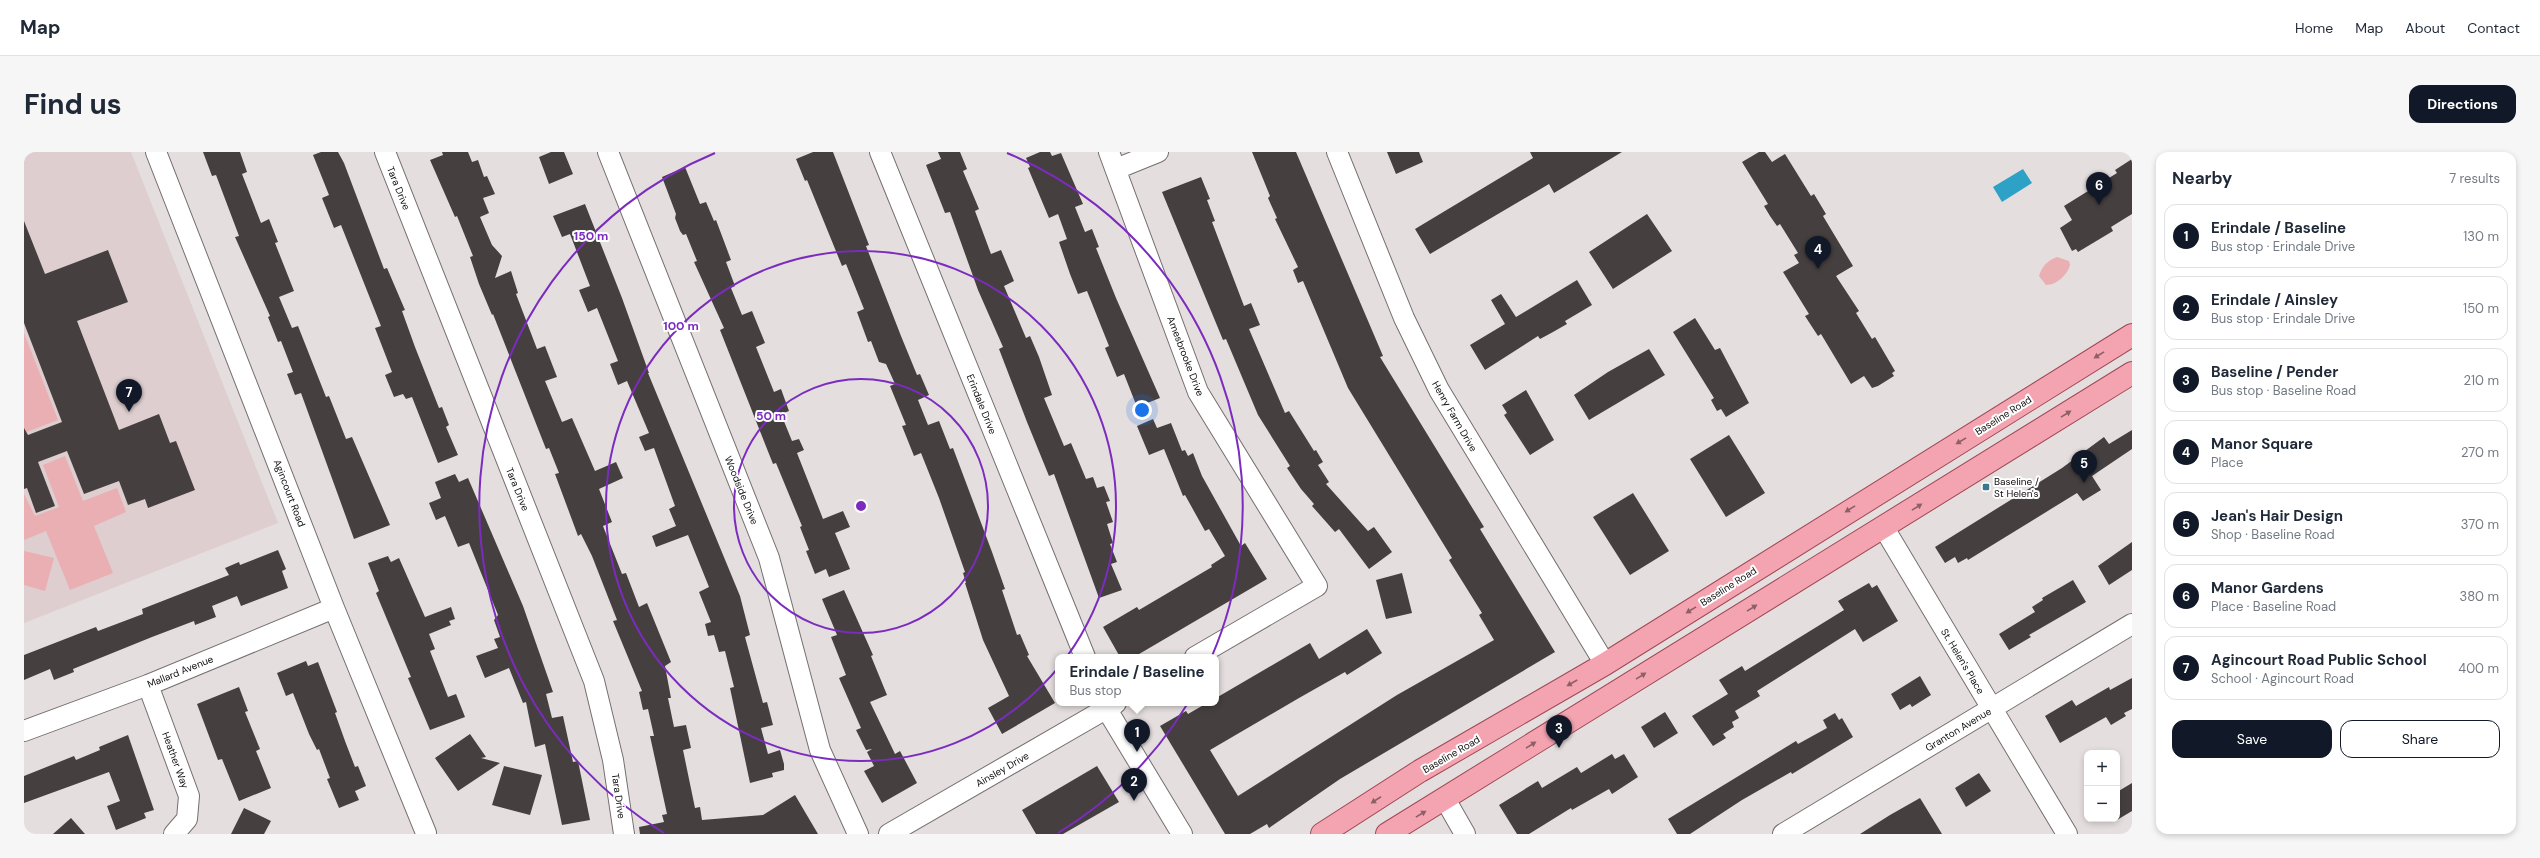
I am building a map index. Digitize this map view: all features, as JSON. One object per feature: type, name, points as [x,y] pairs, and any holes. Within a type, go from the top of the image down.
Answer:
[{"type":"main road","name":"Baseline Road","points":[[1322,834],[1420,772],[1605,664],[2132,335]]},
{"type":"main road","points":[[1387,834],[1884,528],[2132,373]]},
{"type":"main road","points":[[2018,406],[2033,434]]},
{"type":"street","name":"Agincourt Road","points":[[156,152],[334,608],[427,834]]},
{"type":"street","name":"Tara Drive","points":[[385,152],[594,680],[613,760],[624,834]]},
{"type":"street","name":"Woodside Drive","points":[[608,152],[769,558],[820,750],[858,834]]},
{"type":"street","name":"Erindale Drive","points":[[880,152],[1084,654]]},
{"type":"street","points":[[1113,161],[1158,152]]},
{"type":"street","name":"Henry Farm Drive","points":[[1337,152],[1404,318],[1439,390],[1605,664]]},
{"type":"street","name":"Amesbrooke Drive","points":[[1113,161],[1198,392],[1317,586],[1200,654]]},
{"type":"street","name":"St. Helen's Place","points":[[1884,528],[2067,834]]},
{"type":"street","name":"Mallard Avenue","points":[[24,731],[148,685],[334,608]]},
{"type":"street","name":"Granton Avenue","points":[[1784,834],[2132,624]]},
{"type":"street","name":"Heather Way","points":[[148,685],[189,796],[187,819],[174,834]]},
{"type":"street","name":"Ainsley Drive","points":[[889,834],[1106,706]]},
{"type":"street","points":[[1109,706],[1182,834]]},
{"type":"street","points":[[1445,799],[1465,834]]},
{"type":"shaded area","points":[[24,152],[131,152],[278,523],[24,623]]},
{"type":"shaded area","points":[[2057,257],[2069,261],[2069,268],[2058,281],[2050,285],[2046,285],[2039,276],[2040,272],[2045,264]]},
{"type":"shaded area","points":[[24,333],[58,420],[24,433]]},
{"type":"shaded area","points":[[65,456],[83,501],[117,488],[126,512],[94,526],[113,573],[70,590],[46,531],[24,540],[24,494],[35,516],[59,507],[43,465]]},
{"type":"shaded area","points":[[24,551],[54,558],[45,591],[24,585]]},
{"type":"water","points":[[2023,169],[2032,183],[2002,202],[1993,187]]},
{"type":"building","points":[[203,152],[240,152],[247,172],[242,174],[261,223],[269,219],[278,242],[275,243],[294,291],[279,297],[292,328],[298,326],[326,397],[329,396],[346,439],[352,437],[390,525],[354,539],[301,393],[295,395],[287,374],[293,372],[281,341],[278,342],[268,317],[270,316],[235,237],[239,236],[216,175],[212,176]]},
{"type":"building","points":[[321,152],[338,152],[344,163],[384,269],[387,268],[405,310],[402,311],[415,347],[439,408],[442,407],[449,425],[446,427],[458,455],[438,463],[412,397],[406,399],[403,394],[394,397],[385,375],[392,372],[375,328],[381,326],[341,225],[334,228],[322,198],[329,195],[313,155]]},
{"type":"building","points":[[442,152],[468,152],[472,162],[478,160],[484,177],[487,176],[495,194],[483,198],[489,213],[480,217],[492,245],[502,256],[495,278],[511,271],[518,293],[516,294],[537,349],[545,346],[557,377],[545,381],[562,422],[572,418],[595,471],[616,462],[623,478],[599,489],[612,522],[603,526],[622,574],[626,573],[639,607],[647,603],[671,662],[665,666],[671,698],[668,698],[674,727],[686,725],[691,748],[683,750],[695,808],[700,807],[702,820],[763,815],[795,795],[818,834],[640,834],[639,827],[664,822],[662,815],[667,814],[650,736],[654,736],[648,709],[643,710],[639,692],[642,691],[613,621],[617,620],[592,556],[581,534],[578,536],[555,474],[559,473],[549,448],[546,449],[493,314],[492,315],[479,284],[470,257],[473,256],[457,216],[455,217],[430,160],[443,155]]},
{"type":"building","points":[[551,152],[564,152],[573,174],[549,184],[539,157]]},
{"type":"building","points":[[813,152],[833,152],[869,245],[866,246],[901,336],[917,375],[920,374],[929,395],[918,400],[928,425],[939,421],[950,449],[953,448],[1005,589],[1002,590],[1017,635],[1020,634],[1029,655],[1027,656],[1055,703],[1002,734],[988,708],[1009,696],[983,640],[965,583],[963,573],[965,572],[939,498],[921,453],[914,456],[902,426],[906,425],[890,386],[895,384],[886,364],[879,362],[871,341],[868,342],[857,312],[864,309],[846,264],[842,266],[807,180],[805,181],[796,159]]},
{"type":"building","points":[[938,152],[960,152],[967,169],[963,171],[979,209],[975,211],[991,254],[1001,250],[1014,281],[1004,286],[1026,338],[1030,336],[1039,357],[1052,395],[1044,398],[1064,446],[1071,443],[1086,479],[1093,477],[1097,488],[1104,486],[1110,501],[1106,502],[1113,522],[1107,524],[1113,543],[1110,544],[1117,562],[1111,564],[1122,590],[1099,598],[1054,474],[1049,476],[1027,422],[999,349],[1003,347],[978,290],[950,212],[945,213],[926,165],[941,159]]},
{"type":"building","points":[[1040,152],[1050,152],[1052,156],[1061,153],[1083,204],[1075,207],[1085,232],[1092,229],[1099,247],[1096,248],[1116,298],[1160,398],[1137,407],[1124,374],[1117,377],[1105,348],[1109,346],[1087,291],[1078,294],[1070,274],[1059,242],[1067,239],[1058,214],[1049,218],[1028,168],[1030,167],[1026,158]]},
{"type":"building","points":[[1252,152],[1296,152],[1383,356],[1380,357],[1484,527],[1480,529],[1555,652],[1340,779],[1269,828],[1267,824],[1250,834],[1225,834],[1160,726],[1186,711],[1188,714],[1202,706],[1219,706],[1219,696],[1310,643],[1319,659],[1367,629],[1382,653],[1347,675],[1345,672],[1210,750],[1238,796],[1397,695],[1494,640],[1479,615],[1482,613],[1449,560],[1452,558],[1348,388],[1303,281],[1298,283],[1293,270],[1298,267],[1275,219],[1277,218],[1268,198],[1270,196]]},
{"type":"building","points":[[1387,152],[1419,152],[1423,162],[1396,174]]},
{"type":"building","points":[[1530,152],[1622,152],[1554,193],[1549,184],[1430,254],[1415,229],[1533,158]]},
{"type":"building","points":[[1759,152],[1765,152],[1772,162],[1785,154],[1811,196],[1814,194],[1826,214],[1823,216],[1853,266],[1836,276],[1859,311],[1856,313],[1872,339],[1875,337],[1895,371],[1892,373],[1894,376],[1878,386],[1872,388],[1864,376],[1851,384],[1821,334],[1818,336],[1805,316],[1809,314],[1783,272],[1799,263],[1794,255],[1798,253],[1780,224],[1777,226],[1770,216],[1764,206],[1768,204],[1742,162]]},
{"type":"building","points":[[2132,159],[2132,214],[2111,227],[2113,231],[2078,252],[2076,249],[2072,251],[2060,228],[2072,220],[2064,206],[2117,173],[2115,170]]},
{"type":"building","points":[[685,167],[700,204],[706,202],[714,221],[716,220],[731,260],[726,262],[735,286],[731,288],[742,315],[752,311],[765,343],[756,347],[774,392],[781,389],[789,411],[781,414],[792,441],[799,439],[804,450],[797,453],[823,519],[843,511],[850,527],[835,533],[850,569],[829,577],[826,569],[815,574],[806,551],[809,550],[800,527],[802,526],[776,463],[773,464],[720,330],[724,328],[694,262],[697,261],[686,234],[683,235],[680,231],[675,218],[676,214],[662,177]]},
{"type":"building","points":[[1201,177],[1210,199],[1207,200],[1215,221],[1212,222],[1244,306],[1251,303],[1260,325],[1249,329],[1285,413],[1289,411],[1314,451],[1316,450],[1323,462],[1318,465],[1329,482],[1326,484],[1368,531],[1374,527],[1392,552],[1369,569],[1339,529],[1335,532],[1312,506],[1314,504],[1301,489],[1287,468],[1290,466],[1258,415],[1226,339],[1223,340],[1162,192]]},
{"type":"building","points":[[585,204],[622,298],[648,373],[740,596],[750,635],[745,637],[763,703],[767,702],[773,725],[761,728],[768,754],[780,750],[784,764],[784,770],[772,773],[773,777],[750,783],[730,688],[734,687],[725,651],[719,652],[714,635],[708,636],[705,624],[711,622],[699,592],[709,587],[688,535],[656,547],[652,536],[676,526],[669,509],[675,506],[654,448],[645,451],[639,437],[649,433],[627,381],[618,385],[610,364],[618,361],[597,308],[588,312],[579,290],[590,286],[570,234],[562,237],[553,216]]},
{"type":"building","points":[[1647,214],[1672,251],[1613,289],[1589,252]]},
{"type":"building","points":[[24,221],[45,274],[108,250],[128,302],[77,321],[119,430],[159,414],[170,443],[176,441],[195,490],[148,508],[145,499],[128,505],[119,481],[84,494],[67,451],[38,462],[55,506],[36,513],[27,488],[24,489],[24,428],[28,435],[62,422],[24,323]]},
{"type":"building","points":[[1577,280],[1592,305],[1565,321],[1567,324],[1540,339],[1538,336],[1485,370],[1470,345],[1505,324],[1491,300],[1501,294],[1516,317]]},
{"type":"building","points":[[1695,318],[1715,350],[1720,348],[1749,403],[1726,417],[1721,409],[1717,411],[1711,400],[1714,398],[1673,332]]},
{"type":"building","points":[[1649,349],[1665,375],[1589,420],[1574,395],[1608,372]]},
{"type":"building","points":[[1526,390],[1554,440],[1530,455],[1504,415],[1507,413],[1502,405]]},
{"type":"building","points":[[1153,419],[1157,428],[1171,423],[1182,451],[1185,450],[1188,456],[1193,453],[1202,476],[1241,546],[1245,543],[1267,579],[1139,654],[1118,654],[1103,627],[1137,607],[1139,610],[1212,567],[1211,565],[1225,556],[1209,529],[1205,531],[1185,495],[1183,496],[1164,449],[1149,455],[1137,426]]},
{"type":"building","points":[[2132,430],[2132,449],[2092,476],[2101,490],[2083,501],[2077,493],[1968,560],[1967,558],[1958,563],[1955,557],[1945,563],[1935,547],[2062,468],[2104,437],[2109,444]]},
{"type":"building","points":[[1729,435],[1765,493],[1726,517],[1690,459]]},
{"type":"building","points":[[455,474],[459,482],[468,478],[523,606],[553,692],[546,694],[552,718],[563,716],[573,762],[578,761],[590,820],[562,825],[545,744],[535,747],[526,702],[523,703],[509,668],[485,678],[476,656],[498,648],[494,639],[500,637],[494,620],[498,615],[469,543],[458,547],[445,516],[436,520],[429,503],[441,498],[435,482]]},
{"type":"building","points":[[1633,493],[1669,551],[1630,575],[1593,517]]},
{"type":"building","points":[[2132,542],[2132,570],[2109,585],[2098,566]]},
{"type":"building","points":[[278,550],[286,569],[282,571],[288,588],[241,606],[237,596],[212,606],[216,617],[195,625],[194,621],[152,637],[73,669],[74,672],[54,680],[50,669],[24,680],[24,655],[96,627],[98,631],[143,614],[142,609],[229,575],[225,568],[239,562],[240,565]]},
{"type":"building","points":[[388,556],[391,562],[399,558],[425,617],[451,607],[455,619],[449,621],[451,625],[429,634],[435,649],[430,651],[448,697],[456,694],[465,717],[430,730],[408,678],[411,677],[376,593],[379,591],[368,563]]},
{"type":"building","points":[[1402,573],[1412,613],[1386,619],[1376,580]]},
{"type":"building","points":[[2073,580],[2086,602],[2029,635],[2031,637],[2009,650],[1999,634],[2035,612],[2032,607],[2043,600],[2042,598]]},
{"type":"building","points":[[1869,583],[1872,588],[1877,585],[1898,621],[1863,642],[1855,629],[1757,691],[1760,696],[1735,711],[1739,718],[1732,722],[1734,727],[1723,734],[1726,738],[1713,746],[1692,716],[1728,694],[1719,680],[1742,666],[1745,671],[1844,610],[1838,601]]},
{"type":"building","points":[[844,590],[873,655],[871,656],[887,695],[870,702],[895,754],[900,751],[917,783],[882,803],[864,771],[874,766],[867,752],[872,749],[866,750],[856,730],[861,728],[839,678],[846,675],[831,637],[837,635],[822,599]]},
{"type":"building","points":[[306,661],[308,666],[318,662],[337,712],[335,713],[355,767],[358,766],[366,786],[355,791],[359,800],[339,808],[327,779],[330,778],[319,749],[317,750],[309,734],[293,693],[286,696],[277,673]]},
{"type":"building","points":[[1920,676],[1931,695],[1912,707],[1910,704],[1900,710],[1891,694]]},
{"type":"building","points":[[2132,678],[2132,709],[2124,713],[2126,716],[2111,725],[2106,717],[2060,743],[2045,716],[2072,700],[2076,706],[2109,687],[2110,690]]},
{"type":"building","points":[[239,687],[248,711],[245,712],[260,749],[256,751],[271,788],[239,801],[222,759],[218,760],[197,704]]},
{"type":"building","points":[[1665,712],[1678,733],[1654,748],[1641,727]]},
{"type":"building","points":[[1835,713],[1839,720],[1842,718],[1853,737],[1792,774],[1791,772],[1742,800],[1690,834],[1677,834],[1668,819],[1796,741],[1798,744],[1827,728],[1823,720]]},
{"type":"building","points":[[470,734],[486,757],[481,758],[500,763],[458,791],[435,758]]},
{"type":"building","points":[[128,735],[154,810],[144,813],[146,818],[116,830],[107,806],[120,801],[109,772],[24,803],[24,776],[74,756],[76,760],[100,750],[99,747]]},
{"type":"building","points":[[1612,754],[1615,759],[1624,754],[1638,777],[1612,794],[1609,789],[1572,810],[1571,808],[1529,834],[1517,834],[1499,805],[1538,781],[1542,788],[1577,767],[1581,773]]},
{"type":"building","points":[[504,766],[542,775],[530,815],[492,805]]},
{"type":"building","points":[[1097,766],[1119,802],[1063,834],[1036,834],[1022,810]]},
{"type":"building","points":[[1979,773],[1991,791],[1966,807],[1955,788]]},
{"type":"building","points":[[2132,783],[2132,811],[2120,818],[2120,790]]},
{"type":"building","points":[[1920,798],[1942,834],[1860,834],[1890,815]]},
{"type":"building","points":[[244,808],[271,821],[264,834],[231,834]]},
{"type":"building","points":[[71,818],[85,834],[53,834]]},
{"type":"place","name":"Manor Gardens","points":[[2099,205]]},
{"type":"place","name":"Manor Square","points":[[1818,269]]},
{"type":"place","name":"Agincourt Road Public School","points":[[129,412]]},
{"type":"place","name":"Jean's Hair Design","points":[[2084,483]]},
{"type":"place","name":"Baseline / St Helen's","points":[[1986,487]]},
{"type":"place","name":"Baseline / Pender","points":[[1559,748]]},
{"type":"place","name":"Erindale / Baseline","points":[[1137,752]]},
{"type":"place","name":"Erindale / Ainsley","points":[[1134,801]]}]
